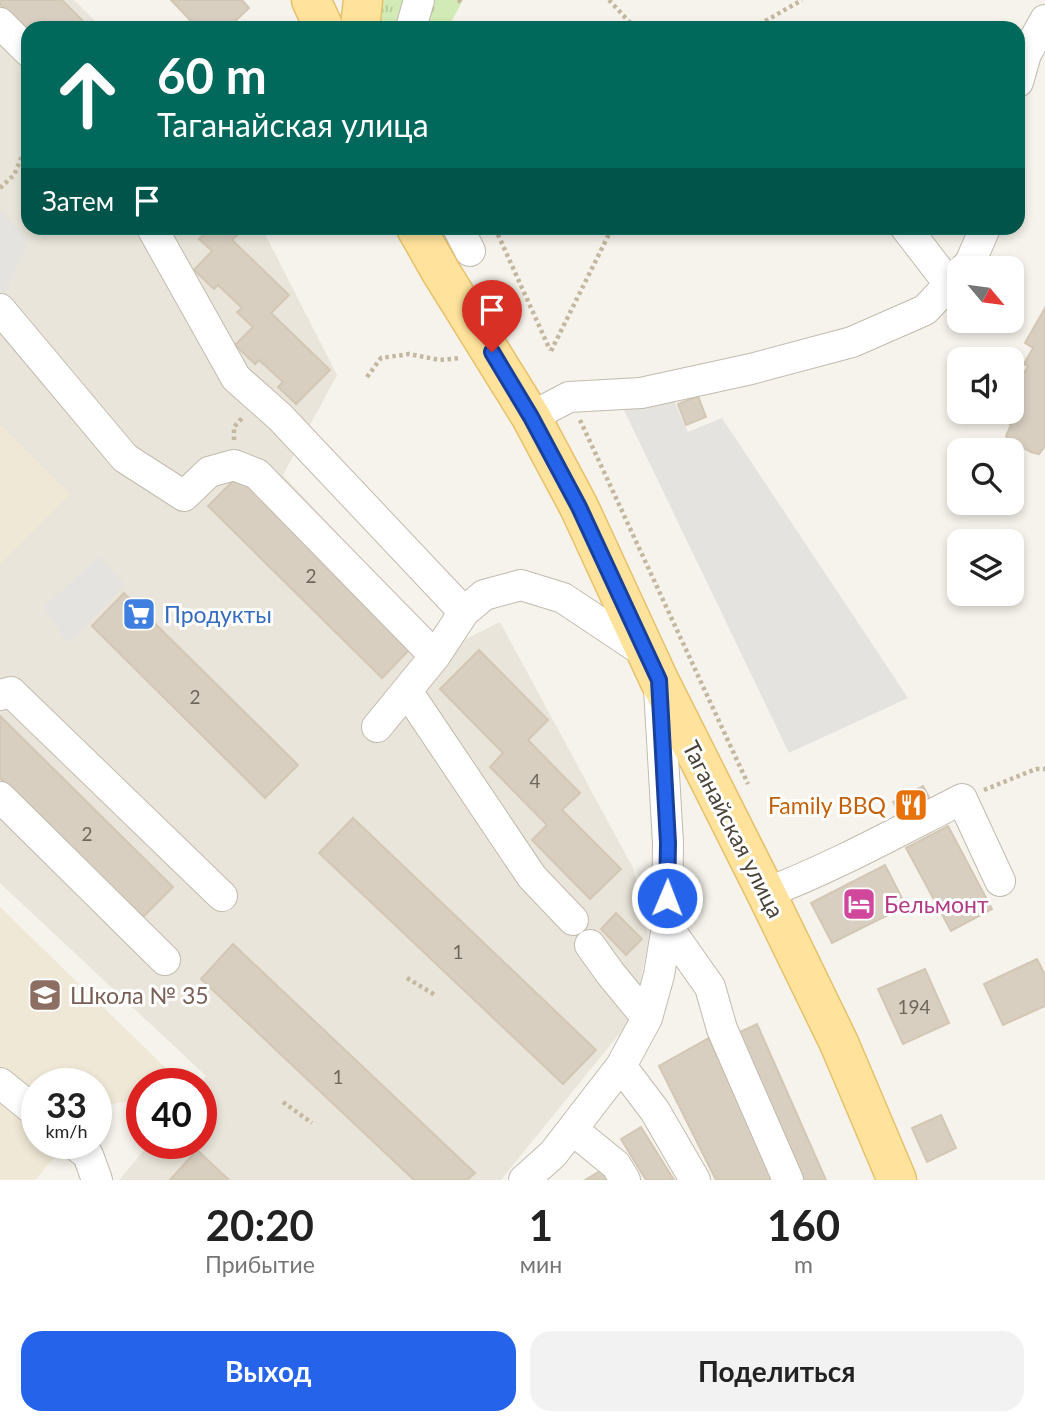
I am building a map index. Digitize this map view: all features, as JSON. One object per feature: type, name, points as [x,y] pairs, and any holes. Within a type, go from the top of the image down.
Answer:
[{"type":"main road","points":[[311,0],[321,21]]},
{"type":"main road","points":[[361,21],[363,0]]},
{"type":"main road","name":"Таганайская улица","points":[[420,235],[531,417],[579,507],[653,667],[839,1043],[897,1180]]},
{"type":"street","points":[[413,21],[419,0]]},
{"type":"street","points":[[1025,58],[1045,20]]},
{"type":"street","points":[[0,23],[21,44]]},
{"type":"street","points":[[156,235],[236,378],[280,417],[464,612]]},
{"type":"street","points":[[914,235],[947,266]]},
{"type":"street","points":[[973,256],[982,235]]},
{"type":"street","points":[[531,417],[569,397],[641,393],[751,369],[852,342],[926,310],[947,288]]},
{"type":"street","points":[[0,309],[125,458],[184,496],[209,472],[234,466],[257,474],[436,656]]},
{"type":"street","points":[[377,727],[436,656],[464,612],[484,595],[521,585],[563,598],[653,667],[668,843],[667,926],[659,975],[647,1018],[621,1066],[553,1154],[524,1180]]},
{"type":"street","points":[[407,691],[532,877],[573,920]]},
{"type":"street","points":[[0,695],[11,692],[222,896]]},
{"type":"street","points":[[0,797],[165,961]]},
{"type":"street","points":[[766,893],[856,853],[962,799],[1000,881]]},
{"type":"street","points":[[667,926],[710,986],[722,1029],[788,1180]]},
{"type":"street","points":[[590,945],[647,1018]]},
{"type":"street","points":[[621,1066],[655,1111],[695,1180]]},
{"type":"street","points":[[0,1083],[21,1100]]},
{"type":"street","points":[[573,1130],[616,1164],[625,1180]]},
{"type":"street","points":[[89,1159],[97,1180]]},
{"type":"path","points":[[609,0],[628,21]]},
{"type":"path","points":[[765,21],[802,0]]},
{"type":"path","points":[[0,188],[14,174],[21,158]]},
{"type":"path","points":[[498,235],[551,351],[609,235]]},
{"type":"path","points":[[366,377],[381,358],[409,354],[440,360],[470,357]]},
{"type":"path","points":[[569,397],[753,794]]},
{"type":"path","points":[[234,466],[234,427],[260,399]]},
{"type":"path","points":[[962,799],[1036,769],[1045,769]]},
{"type":"path","points":[[407,978],[435,995]]},
{"type":"path","points":[[283,1102],[312,1123]]},
{"type":"shaded area","points":[[0,0],[74,0],[95,21],[21,21],[21,235],[266,235],[337,375],[283,475],[446,649],[500,622],[633,868],[649,939],[633,1017],[501,1180],[119,1180],[137,1159],[217,1159],[217,1068],[197,1068],[0,883]]},
{"type":"shaded area","points":[[0,210],[21,231],[21,235],[29,239],[5,295],[0,289]]},
{"type":"shaded area","points":[[673,398],[688,432],[722,418],[908,698],[789,753],[623,408]]},
{"type":"shaded area","points":[[0,424],[70,494],[0,564]]},
{"type":"shaded area","points":[[99,556],[125,585],[69,643],[44,607]]},
{"type":"shaded area","name":"Школа № 35","points":[[0,907],[166,1068],[126,1068],[126,1102],[112,1104],[112,1068],[21,1068],[21,1159],[53,1159],[35,1180],[0,1180]]},
{"type":"green space","points":[[377,0],[408,0],[404,21],[374,21]]},
{"type":"green space","points":[[428,0],[463,0],[452,21],[422,21]]},
{"type":"building","points":[[0,0],[62,0],[83,21],[21,21],[21,25],[0,4]]},
{"type":"building","points":[[171,0],[242,0],[249,8],[235,21],[191,21]]},
{"type":"building","points":[[203,235],[237,235],[232,240],[289,295],[271,313],[330,370],[296,404],[278,387],[283,382],[259,360],[255,364],[235,345],[253,327],[237,312],[242,308],[218,285],[214,289],[194,270],[212,251],[199,239]]},
{"type":"building","points":[[1045,308],[1045,446],[1039,454],[1024,448],[1024,438],[1006,436],[1010,424],[1024,424],[1024,373],[1028,366],[1024,364],[1033,348],[1025,343]]},
{"type":"building","points":[[698,396],[706,417],[686,425],[678,404]]},
{"type":"building","points":[[241,473],[414,645],[382,678],[208,506]]},
{"type":"building","points":[[124,593],[298,765],[265,798],[92,626]]},
{"type":"building","points":[[479,650],[548,720],[528,740],[580,793],[562,810],[621,869],[590,899],[532,840],[547,825],[490,767],[503,753],[440,689]]},
{"type":"building","points":[[0,716],[173,887],[142,918],[0,778]]},
{"type":"building","points":[[923,786],[938,814],[908,830],[893,802]]},
{"type":"building","points":[[353,818],[596,1050],[563,1084],[319,853]]},
{"type":"building","points":[[948,826],[992,909],[951,931],[906,848]]},
{"type":"building","name":"Бельмонт","points":[[885,865],[906,906],[832,943],[811,903]]},
{"type":"building","points":[[616,913],[642,939],[626,955],[601,929]]},
{"type":"building","points":[[233,944],[475,1173],[467,1180],[414,1180],[201,979]]},
{"type":"building","points":[[1037,959],[1045,975],[1045,1006],[1003,1025],[984,984]]},
{"type":"building","points":[[925,969],[949,1023],[903,1044],[878,989]]},
{"type":"building","points":[[757,1024],[826,1180],[800,1180],[736,1034]]},
{"type":"building","points":[[709,1038],[774,1180],[716,1180],[659,1066]]},
{"type":"building","points":[[941,1115],[956,1148],[927,1162],[912,1128]]},
{"type":"building","points":[[641,1127],[674,1180],[646,1180],[621,1139]]},
{"type":"building","points":[[189,1159],[207,1159],[229,1180],[170,1180]]},
{"type":"building","points":[[604,1169],[610,1180],[585,1180]]},
{"type":"place","name":"Продукты","points":[[139,614]]},
{"type":"place","name":"Family BBQ","points":[[911,805]]},
{"type":"place","name":"Бельмонт","points":[[859,904]]},
{"type":"place","name":"Школа № 35","points":[[45,995]]},
{"type":"route","points":[[492,352],[531,417],[579,507],[659,680],[668,843],[667,898]]}]
